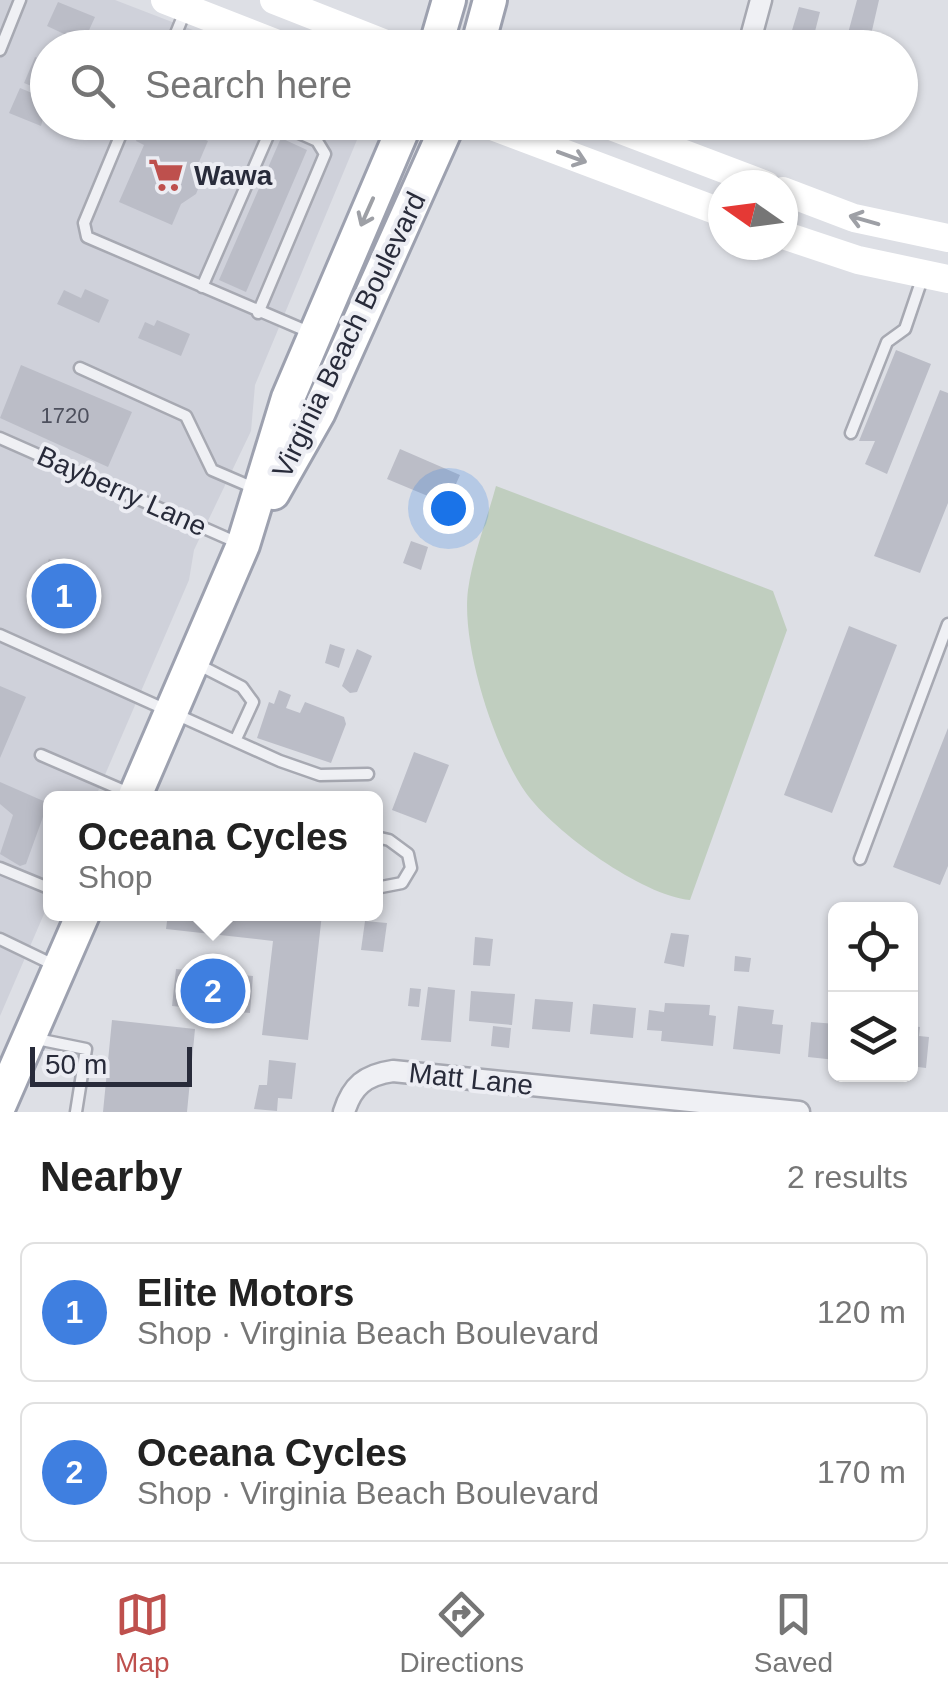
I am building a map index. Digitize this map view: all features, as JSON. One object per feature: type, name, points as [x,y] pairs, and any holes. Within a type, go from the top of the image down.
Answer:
[{"type":"main road","points":[[274,0],[350,30]]},
{"type":"main road","points":[[440,30],[449,0]]},
{"type":"main road","points":[[481,30],[490,0]]},
{"type":"main road","points":[[176,4],[242,30]]},
{"type":"main road","name":"Virginia Beach Boulevard","points":[[244,545],[314,334],[398,140]]},
{"type":"main road","name":"Virginia Beach Boulevard","points":[[137,791],[244,545],[319,412],[441,140]]},
{"type":"main road","points":[[529,140],[708,207]]},
{"type":"main road","points":[[647,140],[726,170]]},
{"type":"main road","points":[[798,197],[854,218],[948,238]]},
{"type":"main road","points":[[798,239],[936,277]]},
{"type":"main road","points":[[3,1087],[80,921]]},
{"type":"street","points":[[753,30],[761,0]]},
{"type":"street","name":"Matt Lane","points":[[344,1112],[351,1093],[363,1079],[392,1070],[799,1112]]},
{"type":"lane","points":[[0,50],[20,0]]},
{"type":"lane","points":[[172,30],[176,4]]},
{"type":"lane","points":[[119,140],[84,223],[87,237],[348,347]]},
{"type":"lane","points":[[202,288],[266,140]]},
{"type":"lane","points":[[258,312],[325,154],[315,140]]},
{"type":"lane","points":[[851,432],[887,342],[905,329],[936,277]]},
{"type":"lane","points":[[80,368],[186,416],[212,470],[260,490]]},
{"type":"lane","name":"Bayberry Lane","points":[[0,438],[244,545]]},
{"type":"lane","points":[[860,859],[948,624]]},
{"type":"lane","points":[[0,635],[320,775],[368,774]]},
{"type":"lane","points":[[194,663],[242,686],[253,702],[236,739]]},
{"type":"lane","points":[[42,755],[121,791]]},
{"type":"lane","points":[[383,838],[408,854],[411,868],[402,883],[383,887]]},
{"type":"lane","points":[[0,868],[43,887]]},
{"type":"lane","points":[[0,939],[59,968]]},
{"type":"lane","points":[[29,1037],[86,1049],[76,1112]]},
{"type":"shaded area","points":[[0,0],[115,0],[193,30],[30,30],[30,140],[357,140],[255,385],[251,431],[194,550],[189,580],[98,791],[43,791],[43,916],[0,1016]]},
{"type":"green space","points":[[496,486],[773,591],[787,630],[690,900],[648,887],[578,843],[539,809],[502,750],[482,695],[467,613],[473,564]]},
{"type":"building","points":[[857,0],[879,0],[872,30],[849,30]]},
{"type":"building","points":[[58,2],[95,17],[89,30],[56,30],[47,26]]},
{"type":"building","points":[[799,7],[820,12],[815,30],[792,30]]},
{"type":"building","points":[[20,88],[30,92],[30,122],[9,113]]},
{"type":"building","name":"Wawa","points":[[280,140],[307,150],[246,292],[219,280]]},
{"type":"building","name":"Wawa","points":[[136,141],[208,141],[199,162],[202,179],[196,194],[181,204],[172,225],[119,202],[144,145]]},
{"type":"building","points":[[85,289],[109,300],[99,323],[57,304],[64,290],[81,298]]},
{"type":"building","points":[[157,320],[190,334],[181,356],[138,338],[145,322],[154,326]]},
{"type":"building","points":[[896,350],[931,364],[887,474],[865,464],[875,441],[859,441]]},
{"type":"building","points":[[21,365],[132,412],[108,467],[0,418]]},
{"type":"building","points":[[940,390],[948,393],[948,503],[920,573],[874,556]]},
{"type":"building","points":[[400,449],[460,475],[447,504],[387,479]]},
{"type":"building","points":[[411,541],[428,547],[421,570],[403,563]]},
{"type":"building","points":[[49,559],[99,581],[78,632],[28,610]]},
{"type":"building","points":[[849,626],[897,645],[832,813],[784,795]]},
{"type":"building","points":[[330,644],[345,649],[339,668],[325,663]]},
{"type":"building","points":[[357,649],[372,656],[357,692],[350,693],[342,686]]},
{"type":"building","points":[[0,686],[26,697],[0,758]]},
{"type":"building","points":[[279,690],[291,695],[286,708],[300,713],[305,702],[344,717],[346,724],[331,763],[257,738],[269,702],[274,704]]},
{"type":"building","points":[[948,728],[948,866],[940,885],[893,867]]},
{"type":"building","points":[[414,752],[449,765],[426,823],[392,810]]},
{"type":"building","points":[[0,782],[43,801],[43,817],[26,864],[20,866],[0,854],[13,815],[0,804]]},
{"type":"building","points":[[167,921],[321,921],[308,1040],[262,1035],[273,941],[166,929]]},
{"type":"building","points":[[365,921],[387,923],[383,952],[361,950]]},
{"type":"building","points":[[671,933],[689,935],[684,967],[664,963]]},
{"type":"building","points":[[475,937],[493,939],[490,966],[473,965]]},
{"type":"building","points":[[735,956],[751,958],[749,972],[734,971]]},
{"type":"building","points":[[176,969],[253,976],[250,1013],[172,1006]]},
{"type":"building","points":[[428,987],[455,990],[451,1042],[421,1040]]},
{"type":"building","points":[[410,988],[421,989],[419,1007],[408,1006]]},
{"type":"building","points":[[471,991],[515,994],[512,1025],[469,1021]]},
{"type":"building","points":[[535,999],[573,1002],[570,1032],[532,1029]]},
{"type":"building","points":[[665,1003],[710,1005],[709,1015],[716,1016],[713,1046],[661,1041],[662,1031],[647,1030],[649,1010],[664,1012]]},
{"type":"building","points":[[593,1004],[636,1008],[633,1038],[590,1034]]},
{"type":"building","points":[[738,1006],[774,1010],[772,1024],[783,1025],[780,1054],[733,1049]]},
{"type":"building","points":[[112,1020],[195,1029],[187,1112],[103,1112]]},
{"type":"building","points":[[811,1022],[828,1023],[828,1059],[808,1057]]},
{"type":"building","points":[[493,1026],[511,1028],[509,1048],[491,1046]]},
{"type":"building","points":[[918,1027],[919,1036],[929,1037],[926,1068],[918,1067]]},
{"type":"building","points":[[269,1060],[296,1063],[292,1099],[278,1098],[277,1111],[254,1109],[259,1085],[267,1085]]},
{"type":"place","name":"Wawa","points":[[166,175]]},
{"type":"place","name":"Elite Motors","points":[[64,596]]},
{"type":"place","name":"Oceana Cycles","points":[[213,991]]}]
